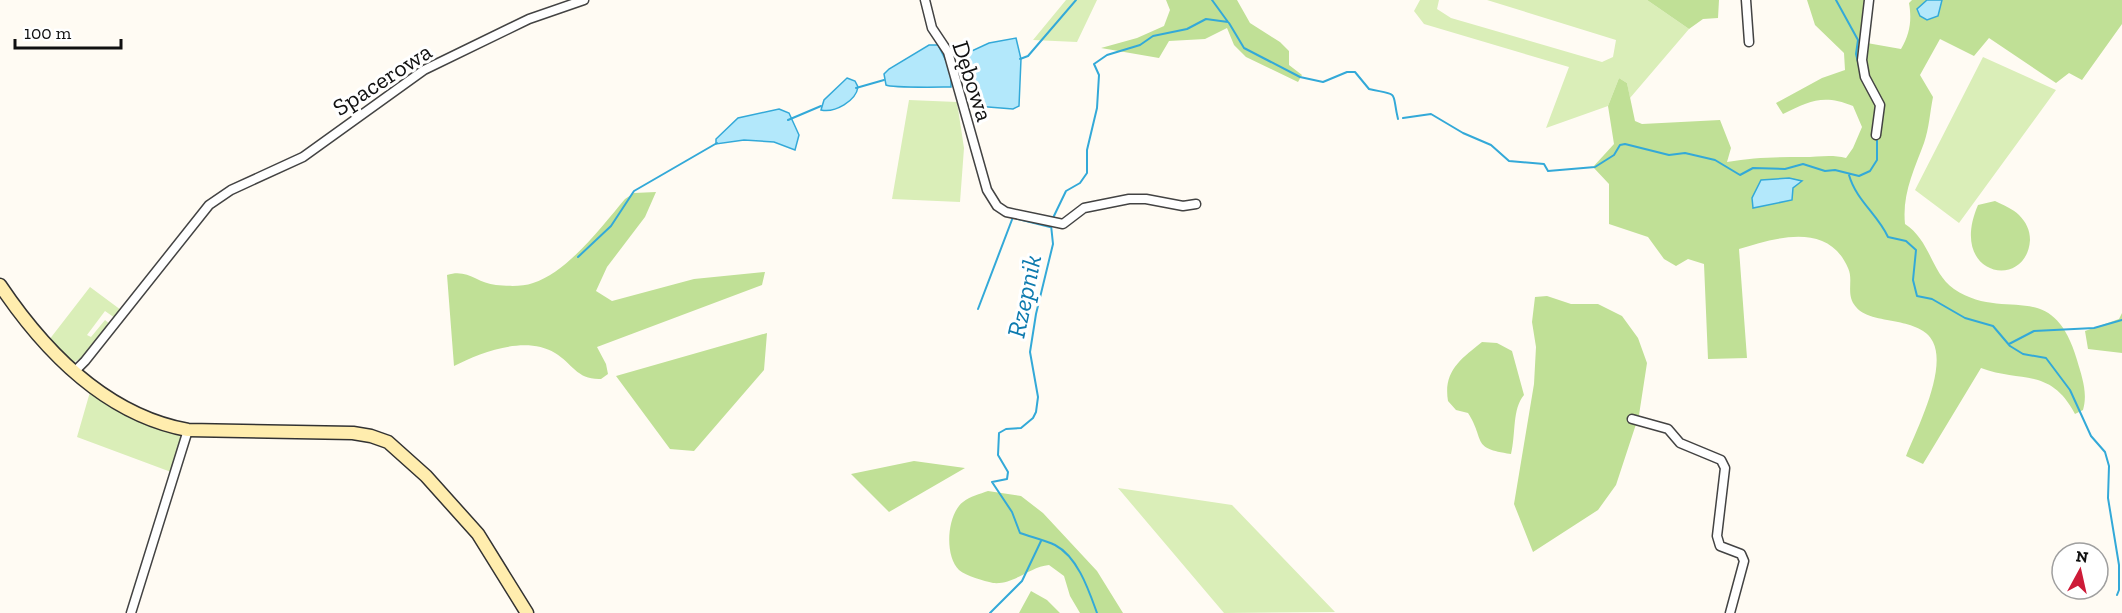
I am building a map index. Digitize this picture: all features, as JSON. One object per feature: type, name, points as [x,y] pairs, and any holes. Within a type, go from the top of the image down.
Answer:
[{"type":"street","name":"Spacerowa","points":[[76,373],[209,205],[231,190],[303,156],[424,70],[529,20],[584,0]]},
{"type":"street","name":"Dębowa","points":[[925,0],[932,28],[948,52],[968,113],[972,140],[987,190],[996,206],[1006,212],[1063,224],[1084,208],[1129,199],[1146,199],[1183,206],[1196,204]]},
{"type":"street","points":[[1746,0],[1749,42]]},
{"type":"street","points":[[1869,0],[1862,60],[1865,77],[1880,105],[1876,135]]},
{"type":"street","points":[[0,285],[30,326],[100,394],[123,407],[167,426],[188,430],[353,433],[388,442],[426,476],[472,526],[527,613]]},
{"type":"street","points":[[1632,419],[1668,429],[1680,443],[1721,460],[1725,468],[1717,536],[1720,546],[1741,554],[1744,561],[1730,613]]},
{"type":"street","points":[[131,613],[188,430]]},
{"type":"green space","points":[[1066,0],[1097,0],[1077,42],[1033,40]]},
{"type":"green space","points":[[1166,0],[1237,0],[1250,23],[1280,42],[1289,51],[1289,65],[1302,75],[1298,82],[1246,57],[1234,45],[1227,28],[1205,39],[1169,41],[1159,58],[1101,48],[1137,38],[1164,26],[1170,10]]},
{"type":"green space","points":[[1420,0],[1439,0],[1437,9],[1451,18],[1602,62],[1613,57],[1616,40],[1487,0],[1647,0],[1689,29],[1630,98],[1627,83],[1619,78],[1608,106],[1546,128],[1569,67],[1424,24],[1414,11]]},
{"type":"green space","points":[[1647,0],[1719,0],[1718,18],[1703,19],[1689,29]]},
{"type":"green space","points":[[1807,0],[1865,0],[1860,63],[1862,76],[1878,105],[1876,136],[1881,111],[1866,68],[1867,43],[1901,49],[1908,32],[1909,3],[1912,0],[2122,0],[2122,24],[2082,80],[2069,73],[2056,83],[1989,38],[1974,56],[1940,39],[1920,75],[1933,97],[1926,138],[1905,202],[1905,224],[1914,231],[1940,274],[1954,289],[1973,299],[2041,309],[2055,318],[2067,334],[2077,360],[2085,391],[2083,410],[2075,414],[2065,399],[2045,383],[1981,368],[1923,464],[1906,456],[1934,383],[1936,354],[1933,342],[1918,328],[1870,316],[1860,311],[1851,298],[1848,268],[1839,253],[1828,244],[1814,238],[1800,237],[1768,241],[1739,249],[1747,358],[1708,359],[1704,264],[1688,259],[1676,266],[1664,259],[1648,237],[1609,224],[1609,184],[1593,167],[1614,144],[1608,106],[1619,78],[1627,83],[1635,121],[1642,124],[1720,120],[1731,148],[1727,162],[1775,157],[1846,158],[1862,127],[1853,106],[1825,100],[1809,103],[1783,114],[1776,103],[1822,78],[1845,70],[1844,53],[1815,25]]},
{"type":"green space","points":[[1983,57],[2056,90],[1959,223],[1915,190]]},
{"type":"green space","points":[[909,100],[957,102],[964,148],[960,202],[892,199]]},
{"type":"green space","points":[[656,192],[645,217],[607,267],[596,291],[612,301],[694,279],[765,272],[762,285],[597,347],[606,364],[608,374],[601,379],[586,377],[555,353],[531,345],[490,351],[454,366],[447,275],[460,273],[496,285],[519,286],[533,283],[559,269],[571,259],[625,199],[634,193]]},
{"type":"green space","points":[[1995,201],[2011,209],[2024,220],[2030,236],[2026,256],[2016,266],[2004,270],[1991,269],[1980,261],[1973,248],[1971,229],[1978,205]]},
{"type":"green space","points":[[90,287],[121,310],[115,318],[105,311],[87,335],[91,337],[105,320],[111,325],[88,353],[73,363],[49,340]]},
{"type":"green space","points":[[1547,296],[1571,304],[1598,304],[1622,316],[1638,338],[1647,363],[1639,415],[1616,485],[1598,510],[1533,552],[1514,504],[1534,384],[1536,347],[1532,322],[1535,297]]},
{"type":"green space","points":[[2122,313],[2122,353],[2088,349],[2085,331],[2119,319]]},
{"type":"green space","points":[[767,333],[764,370],[694,451],[670,449],[616,376]]},
{"type":"green space","points":[[1482,342],[1497,343],[1512,351],[1524,395],[1516,415],[1511,454],[1484,446],[1468,413],[1456,410],[1448,401],[1448,382],[1455,367]]},
{"type":"green space","points":[[90,392],[148,423],[178,434],[183,439],[171,472],[77,437]]},
{"type":"green space","points":[[914,461],[965,468],[889,512],[851,474]]},
{"type":"green space","points":[[1118,488],[1232,505],[1335,612],[1224,613]]},
{"type":"green space","points":[[988,491],[1021,496],[1043,513],[1097,571],[1123,613],[1080,613],[1070,596],[1064,576],[1049,565],[1001,583],[980,580],[959,570],[954,564],[949,545],[954,516],[966,500]]},
{"type":"green space","points":[[1031,591],[1047,600],[1060,613],[1019,613]]},
{"type":"water","points":[[1927,0],[1942,0],[1938,16],[1927,20],[1920,16],[1917,9]]},
{"type":"water","points":[[1016,38],[1021,59],[1019,106],[1013,109],[976,106],[964,74],[963,55],[989,43]]},
{"type":"water","points":[[929,45],[938,45],[951,71],[951,87],[886,85],[884,74],[889,69]]},
{"type":"water","points":[[847,78],[855,81],[858,87],[853,97],[838,108],[821,110],[824,100]]},
{"type":"water","points":[[779,109],[789,113],[799,135],[795,150],[774,142],[744,140],[716,144],[716,139],[738,118]]},
{"type":"water","points":[[1789,178],[1802,181],[1793,188],[1792,200],[1753,208],[1752,198],[1761,180]]},
{"type":"waterway","points":[[1020,59],[1028,56],[1076,0]]},
{"type":"waterway","name":"Rzepnik","points":[[1052,220],[1066,191],[1080,183],[1087,173],[1087,150],[1097,108],[1099,75],[1094,64],[1107,55],[1140,45],[1153,36],[1187,29],[1206,19],[1228,22],[1212,0]]},
{"type":"waterway","points":[[1836,0],[1858,40],[1856,54],[1861,74]]},
{"type":"waterway","points":[[1229,23],[1244,48],[1300,77],[1323,82],[1347,72],[1355,72],[1369,89],[1393,96],[1398,119]]},
{"type":"waterway","points":[[856,88],[884,80]]},
{"type":"waterway","points":[[788,120],[821,106]]},
{"type":"waterway","points":[[1403,118],[1431,114],[1463,133],[1491,145],[1509,161],[1544,164],[1548,171],[1595,167],[1614,155],[1620,145],[1625,144],[1669,155],[1685,153],[1715,160],[1740,175],[1753,168],[1785,169],[1803,164],[1825,171],[1835,170],[1859,176],[1870,171],[1877,160],[1877,138]]},
{"type":"waterway","points":[[578,257],[611,226],[634,191],[717,143]]},
{"type":"waterway","points":[[1849,175],[1862,200],[1888,237],[1906,241],[1916,250],[1913,280],[1917,296],[1932,299],[1965,318],[1993,326],[2010,346],[2023,354],[2046,358],[2070,390],[2091,436],[2105,452],[2109,466],[2108,498],[2119,565],[2117,595]]},
{"type":"waterway","points":[[978,309],[1013,217]]},
{"type":"waterway","points":[[1018,219],[1050,227]]},
{"type":"waterway","name":"Rzepnik","points":[[1051,225],[1053,244],[1036,314],[1030,352],[1038,397],[1036,412],[1033,418],[1021,428],[1006,429],[999,433],[998,455],[1008,472],[1007,479],[992,482],[1012,512],[1020,533],[1055,545],[1070,558],[1082,575],[1097,613]]},
{"type":"waterway","points":[[2009,344],[2034,331],[2094,328],[2122,320]]},
{"type":"waterway","points":[[990,613],[1022,581],[1041,541]]}]
